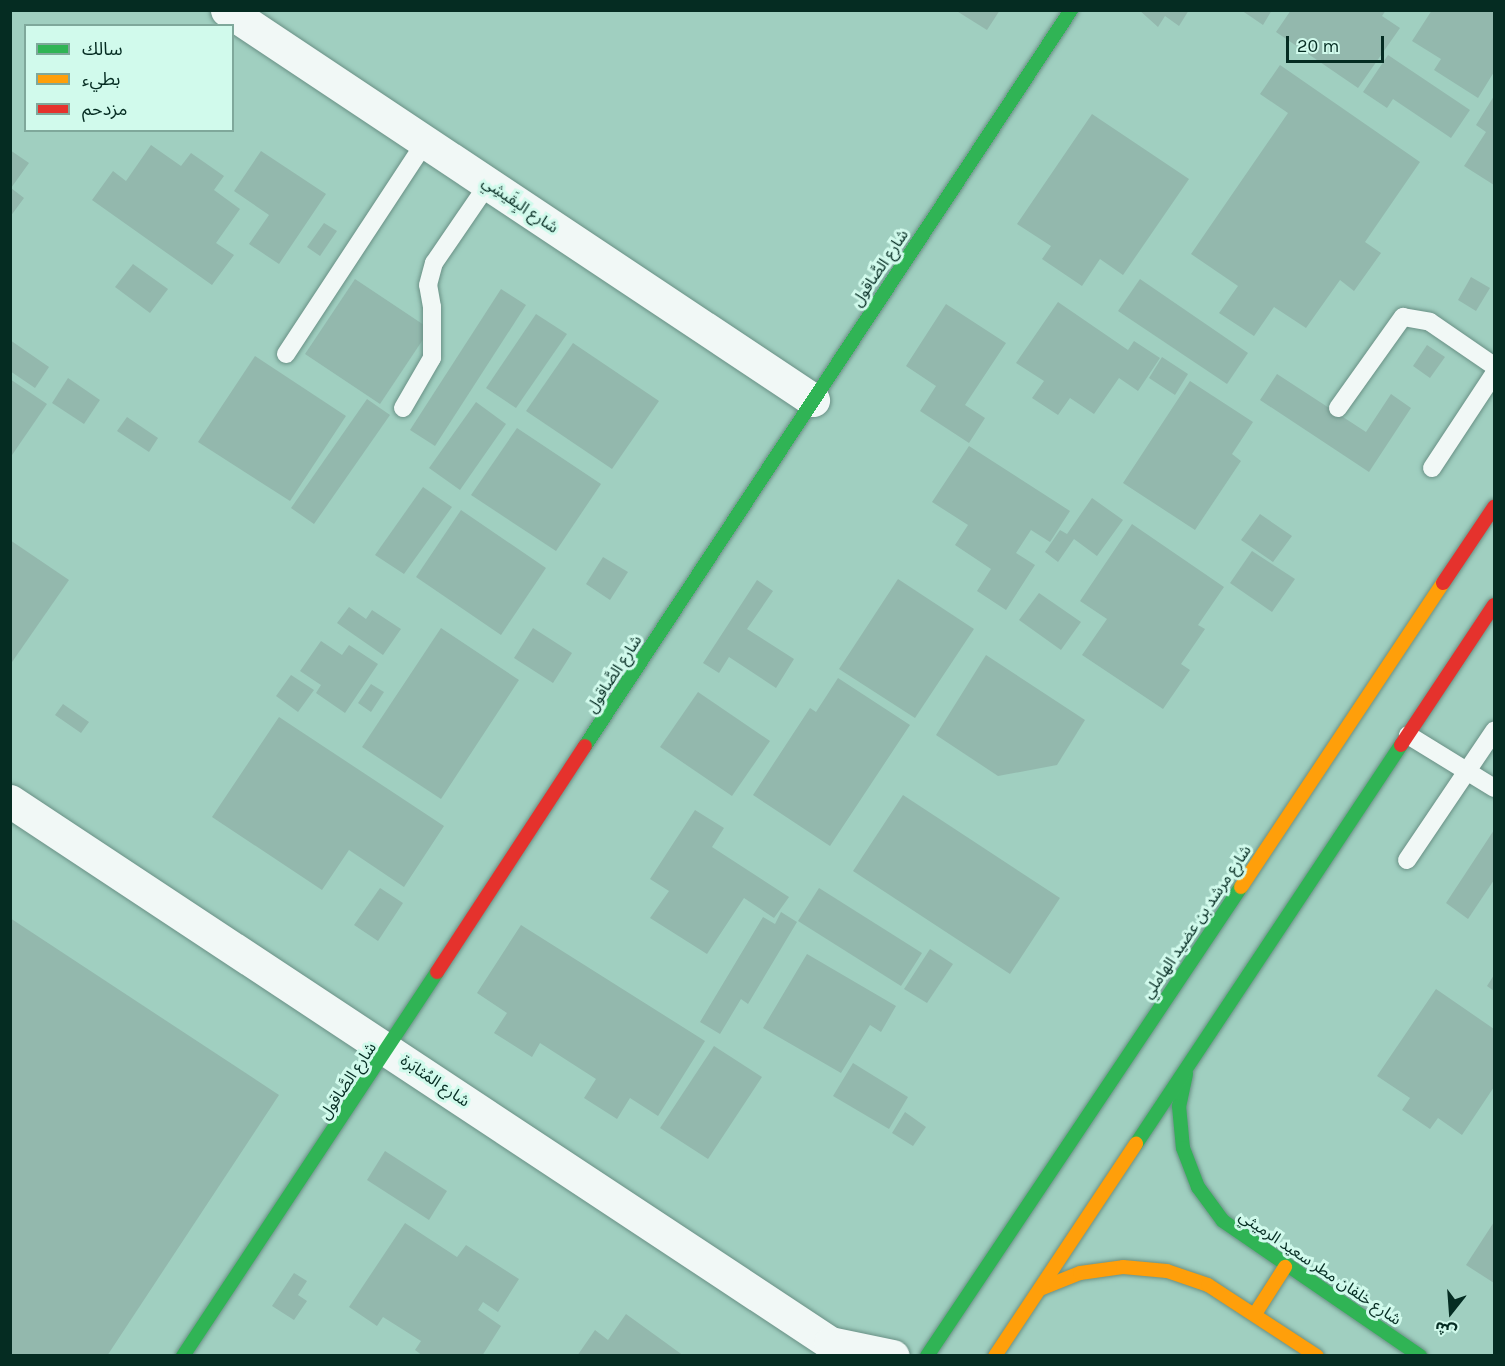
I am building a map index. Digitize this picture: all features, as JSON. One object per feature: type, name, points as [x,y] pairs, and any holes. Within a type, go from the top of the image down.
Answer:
[{"type":"street","name":"شارع البِقَيشِي","points":[[227,10],[813,400]]},
{"type":"street","name":"شارع الصَّاقول","points":[[183,1356],[388,1050],[1071,10]]},
{"type":"street","name":"شارع مرشد بن عضيد الهاملي","points":[[927,1356],[1494,507]]},
{"type":"street","points":[[995,1356],[1494,605]]},
{"type":"street","name":"شارع المُثابَرة","points":[[10,801],[835,1349],[893,1356]]},
{"type":"street","name":"شارع خلفان مطر سعيد الرميثي","points":[[1188,1064],[1179,1106],[1182,1148],[1198,1187],[1223,1221],[1285,1267],[1420,1356]]},
{"type":"street","points":[[1040,1288],[1091,1271],[1124,1267],[1167,1271],[1208,1285],[1317,1356]]},
{"type":"street","points":[[1255,1314],[1285,1267]]},
{"type":"lane","points":[[286,354],[425,142]]},
{"type":"lane","points":[[402,408],[432,358],[432,307],[428,285],[434,263],[489,184]]},
{"type":"lane","points":[[1338,408],[1403,317],[1430,322],[1494,366]]},
{"type":"lane","points":[[1432,468],[1494,374]]},
{"type":"lane","points":[[1407,860],[1494,731]]},
{"type":"lane","points":[[1408,735],[1494,788]]},
{"type":"building","points":[[955,10],[1000,10],[987,30]]},
{"type":"building","points":[[1139,10],[1189,10],[1179,26],[1165,16],[1158,27]]},
{"type":"building","points":[[1241,10],[1272,10],[1263,25]]},
{"type":"building","points":[[1291,10],[1386,10],[1382,16],[1400,28],[1358,88],[1276,32]]},
{"type":"building","points":[[1432,10],[1494,10],[1494,72],[1478,98],[1434,70],[1441,59],[1412,41]]},
{"type":"building","points":[[1388,55],[1470,110],[1451,138],[1393,99],[1387,108],[1363,92]]},
{"type":"building","points":[[1280,65],[1420,162],[1365,242],[1381,253],[1354,291],[1340,280],[1306,328],[1274,307],[1254,336],[1219,313],[1238,286],[1191,254],[1288,113],[1260,94]]},
{"type":"building","points":[[1494,96],[1494,185],[1464,166],[1486,132],[1476,125]]},
{"type":"building","points":[[1092,114],[1189,179],[1123,275],[1100,259],[1082,286],[1042,259],[1051,246],[1017,224]]},
{"type":"building","points":[[151,145],[181,166],[191,153],[224,176],[214,190],[240,209],[216,243],[234,255],[212,285],[92,200],[113,171],[126,181]]},
{"type":"building","points":[[10,150],[29,163],[11,188],[24,198],[10,217]]},
{"type":"building","points":[[261,151],[326,194],[279,264],[249,244],[269,215],[234,191]]},
{"type":"building","points":[[324,223],[337,231],[320,256],[307,247]]},
{"type":"building","points":[[133,264],[168,289],[150,313],[115,287]]},
{"type":"building","points":[[1471,277],[1490,288],[1476,311],[1458,300]]},
{"type":"building","points":[[355,279],[430,329],[380,404],[305,354]]},
{"type":"building","points":[[1140,279],[1248,353],[1227,384],[1118,311]]},
{"type":"building","points":[[501,289],[526,305],[435,446],[410,430]]},
{"type":"building","points":[[1058,302],[1128,350],[1134,341],[1160,358],[1138,391],[1119,378],[1094,414],[1070,398],[1058,415],[1032,398],[1044,381],[1016,363]]},
{"type":"building","points":[[946,304],[1006,343],[965,405],[985,418],[969,443],[920,411],[936,386],[906,366]]},
{"type":"building","points":[[536,314],[567,334],[516,408],[486,388]]},
{"type":"building","points":[[10,340],[49,367],[35,388],[10,371]]},
{"type":"building","points":[[573,343],[659,401],[612,469],[526,411]]},
{"type":"building","points":[[1427,345],[1445,357],[1430,378],[1413,366]]},
{"type":"building","points":[[255,356],[346,416],[290,501],[198,442]]},
{"type":"building","points":[[1162,357],[1188,374],[1175,395],[1149,378]]},
{"type":"building","points":[[1277,374],[1366,432],[1391,394],[1411,408],[1369,472],[1260,400]]},
{"type":"building","points":[[68,378],[100,400],[84,424],[52,403]]},
{"type":"building","points":[[10,379],[47,404],[10,458]]},
{"type":"building","points":[[1190,381],[1253,422],[1232,454],[1241,461],[1195,530],[1123,483]]},
{"type":"building","points":[[367,399],[390,415],[314,524],[291,508]]},
{"type":"building","points":[[476,402],[506,424],[460,490],[429,468]]},
{"type":"building","points":[[127,417],[158,438],[149,452],[117,431]]},
{"type":"building","points":[[517,428],[601,484],[556,551],[471,495]]},
{"type":"building","points":[[969,446],[1070,511],[1050,542],[1031,530],[1016,553],[1035,565],[1006,610],[977,591],[991,569],[955,545],[968,525],[932,502]]},
{"type":"building","points":[[423,487],[452,507],[404,574],[375,555]]},
{"type":"building","points":[[1092,498],[1123,520],[1097,556],[1074,539],[1058,562],[1045,552],[1060,530],[1067,534]]},
{"type":"building","points":[[461,510],[546,568],[501,635],[416,577]]},
{"type":"building","points":[[1260,514],[1292,536],[1273,562],[1241,540]]},
{"type":"building","points":[[1132,524],[1224,587],[1198,625],[1205,629],[1181,664],[1190,670],[1163,709],[1082,655],[1107,619],[1080,601]]},
{"type":"building","points":[[10,540],[69,580],[10,665]]},
{"type":"building","points":[[1252,551],[1295,579],[1272,612],[1230,583]]},
{"type":"building","points":[[603,557],[628,572],[610,600],[586,584]]},
{"type":"building","points":[[898,579],[974,629],[915,718],[839,669]]},
{"type":"building","points":[[757,580],[773,591],[747,629],[794,659],[776,688],[729,657],[719,673],[703,663]]},
{"type":"building","points":[[1039,593],[1081,622],[1061,650],[1019,620]]},
{"type":"building","points":[[349,607],[366,619],[372,610],[401,629],[383,655],[337,623]]},
{"type":"building","points":[[441,628],[519,680],[441,799],[362,747]]},
{"type":"building","points":[[533,628],[572,653],[553,683],[514,658]]},
{"type":"building","points":[[321,641],[342,655],[349,645],[378,664],[345,713],[316,693],[321,685],[300,671]]},
{"type":"building","points":[[986,655],[1085,720],[1057,765],[998,776],[936,735]]},
{"type":"building","points":[[291,675],[314,690],[298,712],[276,696]]},
{"type":"building","points":[[838,678],[910,725],[830,846],[753,795],[810,708],[816,712]]},
{"type":"building","points":[[371,684],[384,692],[371,712],[358,703]]},
{"type":"building","points":[[698,692],[770,741],[732,796],[660,747]]},
{"type":"building","points":[[63,704],[89,722],[81,733],[55,715]]},
{"type":"building","points":[[279,717],[444,826],[404,887],[349,850],[322,890],[212,817]]},
{"type":"building","points":[[903,795],[1060,898],[1010,974],[853,871]]},
{"type":"building","points":[[695,810],[724,828],[712,847],[789,897],[774,918],[744,898],[707,954],[650,918],[669,891],[650,879]]},
{"type":"building","points":[[1494,830],[1494,880],[1468,919],[1446,903]]},
{"type":"building","points":[[380,888],[403,903],[378,941],[354,925]]},
{"type":"building","points":[[819,888],[922,953],[901,986],[798,921]]},
{"type":"building","points":[[781,912],[797,922],[748,1004],[741,999],[720,1034],[700,1022],[763,917],[775,924]]},
{"type":"building","points":[[10,918],[279,1095],[107,1356],[10,1356]]},
{"type":"building","points":[[521,925],[705,1041],[658,1116],[630,1098],[617,1119],[584,1098],[596,1079],[540,1043],[532,1057],[494,1033],[507,1013],[477,993]]},
{"type":"building","points":[[930,949],[953,964],[927,1003],[904,989]]},
{"type":"building","points":[[807,954],[896,1006],[881,1032],[870,1025],[841,1073],[763,1028]]},
{"type":"building","points":[[1494,975],[1494,991],[1487,986]]},
{"type":"building","points":[[1436,989],[1494,1029],[1494,1087],[1462,1135],[1438,1118],[1430,1129],[1402,1110],[1410,1098],[1377,1076]]},
{"type":"building","points":[[714,1046],[762,1077],[708,1159],[660,1128]]},
{"type":"building","points":[[853,1063],[908,1097],[889,1129],[833,1096]]},
{"type":"building","points":[[905,1112],[926,1127],[913,1146],[892,1133]]},
{"type":"building","points":[[385,1151],[447,1191],[429,1220],[367,1180]]},
{"type":"building","points":[[1494,1222],[1494,1283],[1466,1265]]},
{"type":"building","points":[[405,1223],[457,1257],[466,1245],[519,1279],[498,1312],[483,1302],[478,1310],[501,1326],[482,1356],[423,1356],[415,1350],[421,1341],[383,1317],[377,1326],[349,1307]]},
{"type":"building","points":[[294,1273],[307,1281],[298,1295],[307,1301],[294,1320],[272,1306]]},
{"type":"building","points":[[626,1314],[684,1356],[577,1356],[595,1330],[608,1340]]},
{"type":"traffic: fast","points":[[585,746],[1071,10]]},
{"type":"traffic: fast","points":[[1136,1144],[1401,745]]},
{"type":"traffic: fast","points":[[927,1356],[1241,887]]},
{"type":"traffic: fast","points":[[183,1356],[437,972]]},
{"type":"traffic: fast","points":[[1186,1074],[1179,1106],[1183,1148],[1198,1187],[1223,1221],[1420,1356]]},
{"type":"traffic: slow","points":[[1241,887],[1443,583]]},
{"type":"traffic: slow","points":[[995,1356],[1136,1144]]},
{"type":"traffic: slow","points":[[1040,1289],[1080,1273],[1123,1267],[1167,1271],[1208,1285],[1317,1356]]},
{"type":"traffic: slow","points":[[1255,1314],[1285,1267]]},
{"type":"traffic: jam","points":[[1443,583],[1494,507]]},
{"type":"traffic: jam","points":[[1401,745],[1494,605]]},
{"type":"traffic: jam","points":[[437,972],[585,746]]}]
